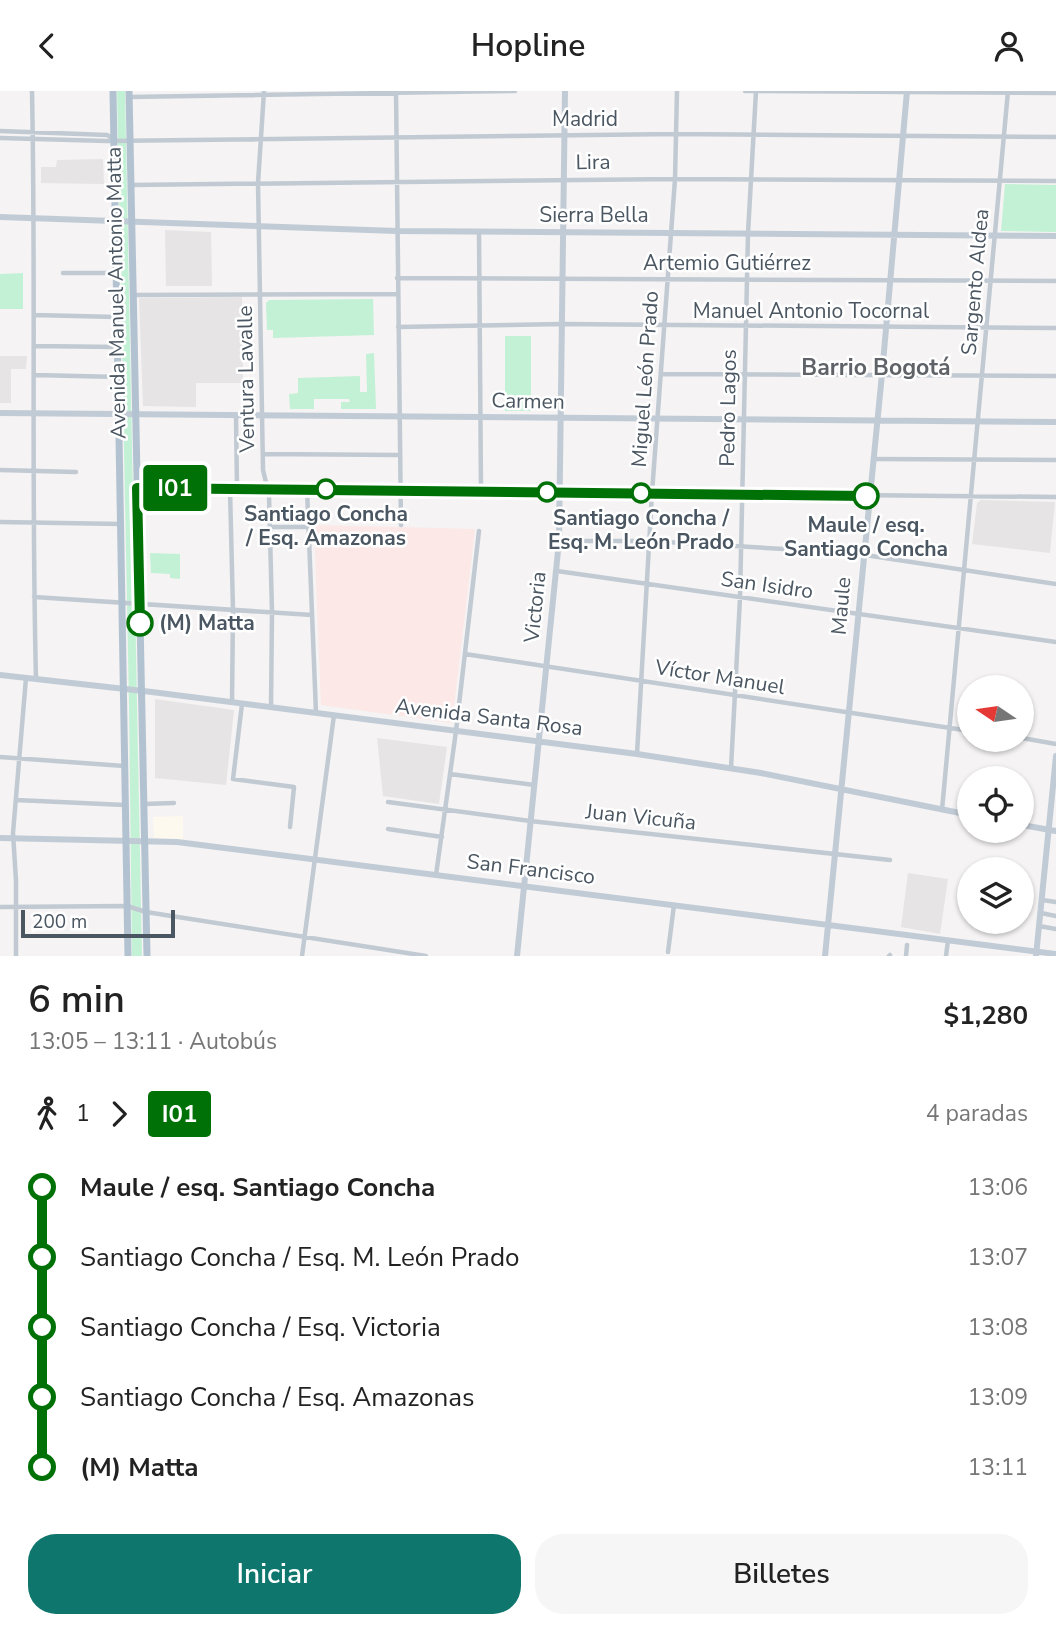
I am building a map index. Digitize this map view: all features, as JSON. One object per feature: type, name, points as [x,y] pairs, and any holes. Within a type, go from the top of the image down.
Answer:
[{"type":"main road","name":"Avenida Manuel Antonio Matta","points":[[113,91],[128,956]]},
{"type":"main road","name":"Victoria","points":[[517,956],[547,667],[546,635],[559,541],[565,91]]},
{"type":"main road","name":"Maule","points":[[825,956],[887,327],[907,92]]},
{"type":"main road","name":"Avenida Manuel Antonio Matta","points":[[129,94],[147,956]]},
{"type":"main road","points":[[0,217],[131,222]]},
{"type":"main road","name":"Sierra Bella","points":[[131,222],[397,231],[1056,236]]},
{"type":"main road","name":"Carmen","points":[[0,413],[1056,422]]},
{"type":"main road","points":[[121,515],[138,515]]},
{"type":"main road","name":"Avenida Santa Rosa","points":[[0,675],[637,754],[731,768],[957,813]]},
{"type":"main road","points":[[1037,953],[1052,830],[1056,756]]},
{"type":"main road","points":[[1034,827],[1052,830]]},
{"type":"main road","name":"San Francisco","points":[[0,838],[177,842],[828,924],[908,940],[948,940],[1056,954]]},
{"type":"street","points":[[32,91],[36,679]]},
{"type":"street","points":[[129,94],[515,91]]},
{"type":"street","name":"Miguel León Prado","points":[[637,754],[652,493],[675,179],[677,91]]},
{"type":"street","points":[[745,91],[1056,93]]},
{"type":"street","name":"Pedro Lagos","points":[[731,768],[740,598],[748,233],[756,91]]},
{"type":"street","points":[[396,92],[401,525]]},
{"type":"street","name":"Sargento Aldea","points":[[942,810],[1008,92]]},
{"type":"street","name":"Ventura Lavalle","points":[[264,93],[258,225],[263,453],[270,527],[271,708]]},
{"type":"street","name":"Madrid","points":[[0,131],[107,135],[115,139]]},
{"type":"street","name":"Madrid","points":[[0,138],[130,141],[565,134],[1056,137]]},
{"type":"street","name":"Lira","points":[[131,185],[675,179],[1056,181]]},
{"type":"street","points":[[479,232],[481,491]]},
{"type":"street","points":[[63,273],[117,273]]},
{"type":"street","name":"Artemio Gutiérrez","points":[[397,278],[1056,281]]},
{"type":"street","points":[[133,295],[398,293]]},
{"type":"street","points":[[34,315],[118,317]]},
{"type":"street","name":"Manuel Antonio Tocornal","points":[[398,327],[562,324],[1056,328]]},
{"type":"street","points":[[34,345],[119,347]]},
{"type":"street","points":[[661,374],[1056,376]]},
{"type":"street","points":[[34,375],[119,377]]},
{"type":"street","points":[[236,416],[237,489]]},
{"type":"street","points":[[263,453],[400,455]]},
{"type":"street","points":[[874,459],[1056,460]]},
{"type":"street","points":[[0,470],[76,472]]},
{"type":"street","points":[[137,488],[1056,497]]},
{"type":"street","points":[[230,489],[232,702]]},
{"type":"street","points":[[307,489],[316,713]]},
{"type":"street","points":[[0,522],[121,524]]},
{"type":"street","points":[[270,527],[309,527]]},
{"type":"street","points":[[436,875],[479,531]]},
{"type":"street","points":[[559,541],[649,541],[852,553],[1056,584]]},
{"type":"street","name":"San Isidro","points":[[556,571],[1056,642]]},
{"type":"street","points":[[34,597],[312,615]]},
{"type":"street","name":"Víctor Manuel","points":[[465,655],[957,729]]},
{"type":"street","points":[[16,956],[13,839],[26,678]]},
{"type":"street","points":[[242,704],[233,779],[294,787],[290,827]]},
{"type":"street","points":[[302,956],[334,715]]},
{"type":"street","points":[[1034,741],[1056,744]]},
{"type":"street","points":[[0,757],[124,766]]},
{"type":"street","points":[[450,774],[534,785]]},
{"type":"street","points":[[16,800],[125,805]]},
{"type":"street","name":"Juan Vicuña","points":[[388,802],[530,821],[890,860]]},
{"type":"street","points":[[144,804],[174,803]]},
{"type":"street","points":[[387,829],[442,837]]},
{"type":"street","points":[[1042,899],[1056,902]]},
{"type":"street","points":[[668,952],[674,905]]},
{"type":"street","points":[[0,907],[127,906],[146,912],[426,956]]},
{"type":"street","points":[[1041,913],[1056,916]]},
{"type":"street","points":[[1040,926],[1056,929]]},
{"type":"street","points":[[906,956],[908,940]]},
{"type":"street","points":[[946,956],[948,940]]},
{"type":"shaded area","points":[[103,159],[104,184],[41,183],[41,167],[56,167],[57,160]]},
{"type":"shaded area","points":[[165,230],[211,232],[212,286],[166,286]]},
{"type":"shaded area","points":[[242,297],[243,383],[196,383],[196,407],[143,406],[139,298]]},
{"type":"shaded area","points":[[0,356],[27,356],[26,369],[11,369],[11,403],[0,403]]},
{"type":"shaded area","points":[[981,500],[1055,502],[1050,553],[972,544],[977,503]]},
{"type":"shaded area","points":[[314,525],[475,529],[452,723],[321,705]]},
{"type":"shaded area","points":[[155,699],[234,710],[226,785],[155,778]]},
{"type":"shaded area","points":[[377,738],[447,747],[439,804],[383,796]]},
{"type":"shaded area","points":[[183,816],[183,840],[154,838],[153,817]]},
{"type":"shaded area","points":[[908,873],[948,879],[940,934],[901,927]]},
{"type":"green space","points":[[117,91],[125,91],[142,956],[132,956]]},
{"type":"green space","points":[[1005,184],[1056,185],[1056,232],[1001,231]]},
{"type":"green space","points":[[23,273],[23,309],[0,309],[0,274]]},
{"type":"green space","points":[[373,299],[374,335],[273,338],[273,330],[267,330],[266,303],[269,300]]},
{"type":"green space","points":[[505,336],[531,336],[531,411],[505,411]]},
{"type":"green space","points":[[374,353],[376,409],[341,409],[341,402],[350,402],[349,399],[314,399],[314,409],[290,409],[289,394],[298,393],[298,378],[360,376],[360,392],[367,392],[366,354]]},
{"type":"green space","points":[[150,553],[180,554],[180,579],[170,578],[170,574],[151,573]]},
{"type":"bus line","name":"I01","points":[[140,623],[137,488],[866,496]]},
{"type":"place","name":"Santiago Concha / Esq. Amazonas","points":[[326,489]]},
{"type":"place","name":"Santiago Concha / Esq. M. León Prado","points":[[641,493]]},
{"type":"place","name":"Maule / esq. Santiago Concha","points":[[866,496]]},
{"type":"place","name":"(M) Matta","points":[[140,623]]},
{"type":"district","name":"Barrio Bogotá","points":[[876,367]]}]
